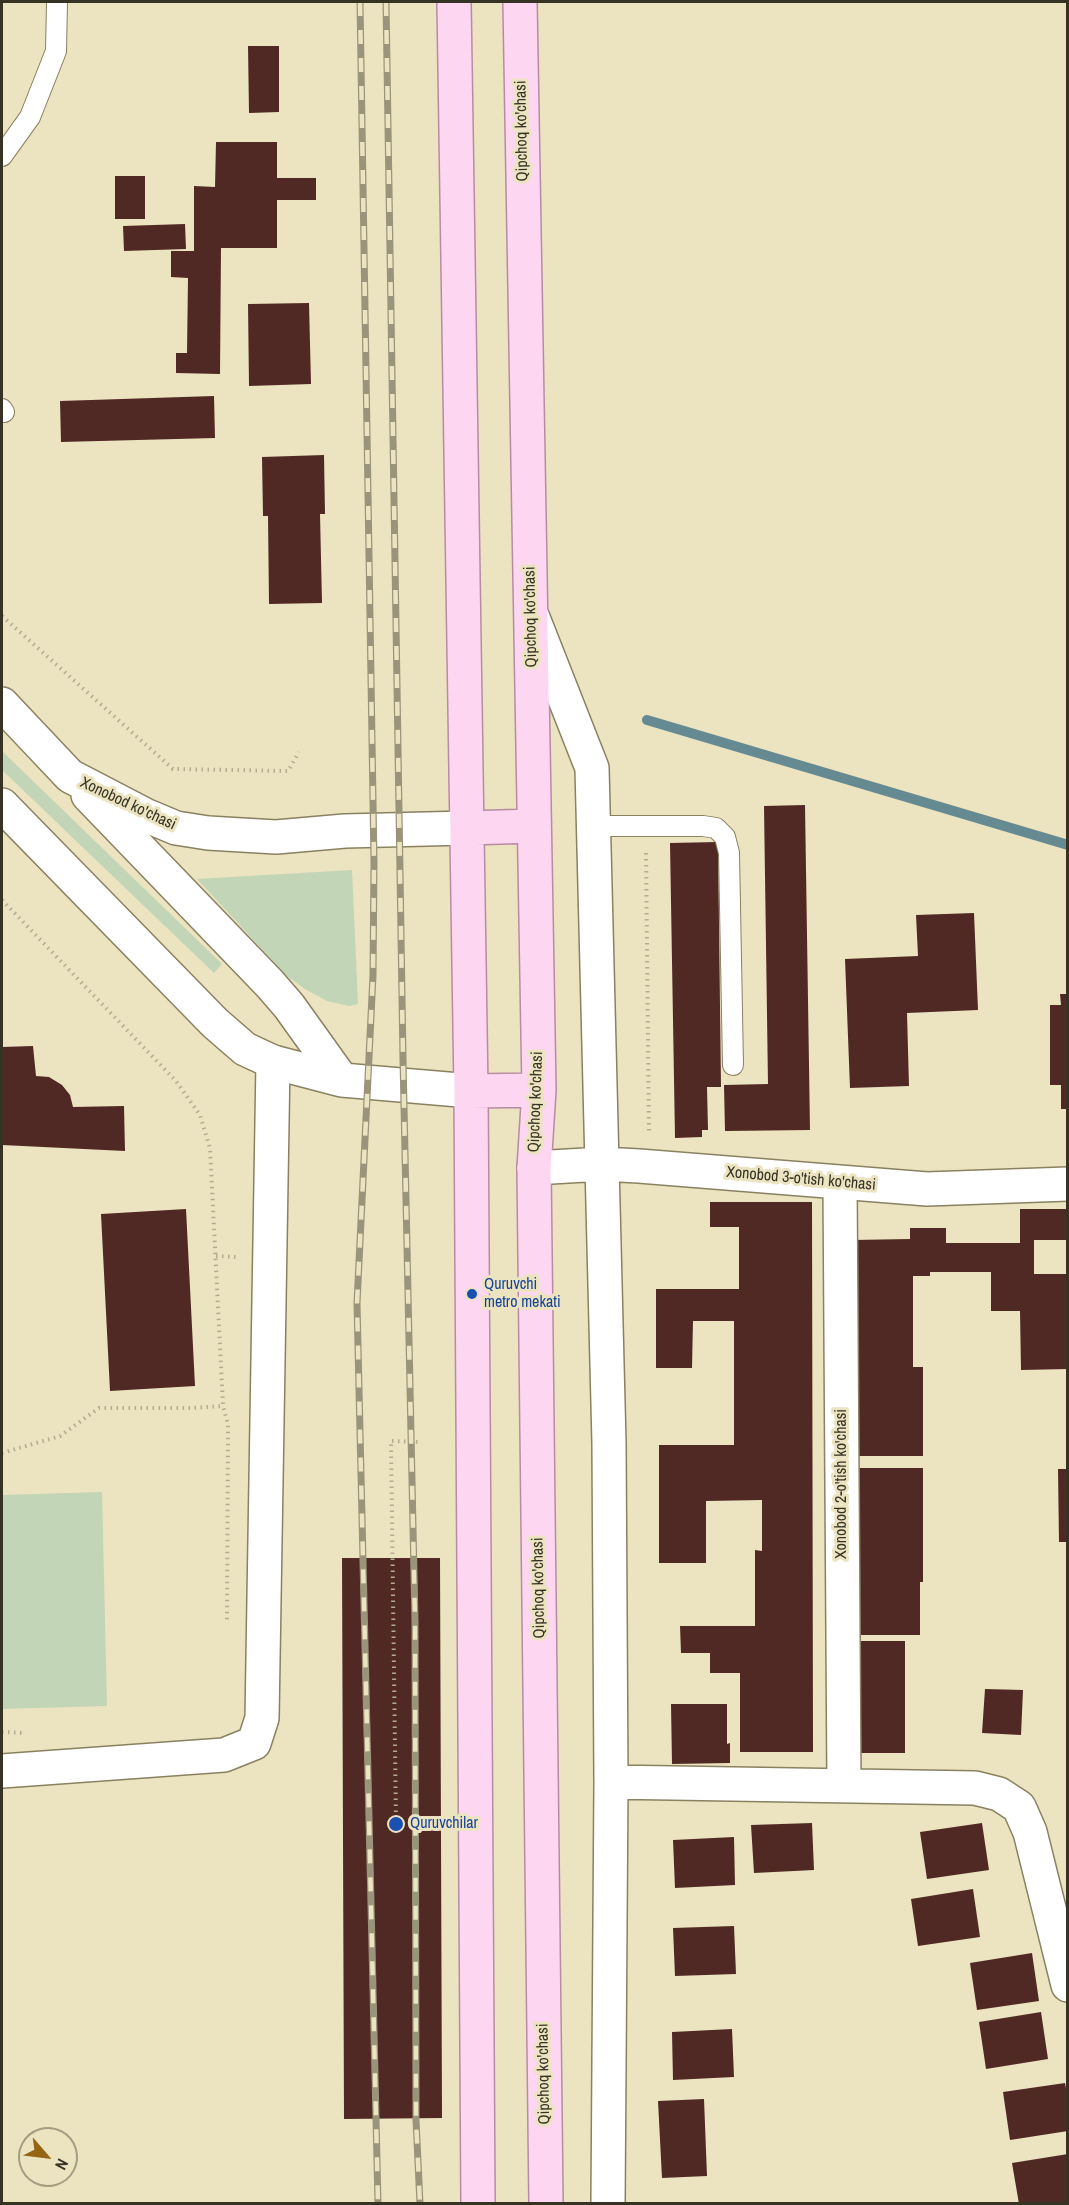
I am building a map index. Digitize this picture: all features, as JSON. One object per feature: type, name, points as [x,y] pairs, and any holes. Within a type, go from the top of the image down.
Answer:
[{"type":"main road","points":[[454,2],[471,1091],[478,2204]]},
{"type":"main road","name":"Qipchoq ko'chasi","points":[[520,2],[539,1090],[534,1168],[546,2204]]},
{"type":"main road","points":[[466,828],[534,826]]},
{"type":"main road","points":[[471,1091],[539,1090]]},
{"type":"street","points":[[531,614],[592,768],[609,1443],[611,1782],[608,2204]]},
{"type":"street","name":"Xonobod ko'chasi","points":[[2,704],[70,776],[145,815],[176,828],[208,833],[276,837],[345,831],[466,828]]},
{"type":"street","points":[[70,776],[270,984],[289,1006],[342,1080]]},
{"type":"street","points":[[2,805],[215,1023],[245,1049],[273,1062],[342,1080],[471,1091]]},
{"type":"street","points":[[2,1771],[224,1755],[254,1743],[262,1718],[273,1062]]},
{"type":"street","name":"Xonobod 3-o'tish ko'chasi","points":[[534,1168],[602,1164],[927,1189],[1068,1184]]},
{"type":"street","name":"Xonobod 2-o'tish ko'chasi","points":[[840,1182],[844,1786]]},
{"type":"street","points":[[611,1782],[975,1788],[999,1794],[1018,1807],[1030,1832],[1068,1985]]},
{"type":"lane","points":[[2,156],[30,117],[56,51],[57,2]]},
{"type":"lane","points":[[594,826],[703,826],[716,828],[725,837],[729,853],[733,1065]]},
{"type":"path","points":[[2,616],[173,769],[288,771],[299,752]]},
{"type":"path","points":[[2,900],[176,1081],[200,1115],[210,1148],[222,1406],[228,1424],[227,1623]]},
{"type":"path","points":[[2,1453],[60,1436],[99,1408],[222,1406]]},
{"type":"path","points":[[396,1824],[391,1441],[421,1442]]},
{"type":"path","points":[[2,1732],[36,1733]]},
{"type":"green space","points":[[2,751],[222,964],[214,973],[2,770]]},
{"type":"green space","points":[[352,870],[358,1004],[349,1006],[327,1001],[287,976],[197,879]]},
{"type":"green space","points":[[102,1492],[107,1706],[2,1709],[2,1495]]},
{"type":"building","points":[[248,46],[279,46],[279,112],[249,113]]},
{"type":"building","points":[[216,142],[277,142],[277,178],[316,178],[316,200],[277,200],[277,248],[221,248],[220,374],[176,373],[176,353],[187,353],[188,278],[171,277],[171,251],[194,251],[194,186],[215,187]]},
{"type":"building","points":[[115,176],[145,176],[145,219],[115,219]]},
{"type":"building","points":[[185,224],[186,249],[124,251],[123,226]]},
{"type":"building","points":[[309,303],[311,384],[249,386],[248,304]]},
{"type":"building","points":[[214,396],[215,438],[61,442],[60,401]]},
{"type":"building","points":[[324,455],[325,514],[320,514],[322,603],[269,604],[268,516],[263,516],[262,457]]},
{"type":"building","points":[[805,805],[810,1130],[725,1131],[724,1085],[768,1084],[764,806]]},
{"type":"building","points":[[718,842],[721,1087],[707,1087],[708,1130],[702,1130],[702,1137],[675,1138],[670,843]]},
{"type":"building","points":[[974,913],[978,1010],[907,1013],[909,1086],[850,1088],[845,959],[918,956],[916,915]]},
{"type":"building","points":[[1060,994],[1068,994],[1068,1109],[1061,1109],[1061,1085],[1050,1085],[1050,1005],[1061,1005]]},
{"type":"building","points":[[33,1046],[36,1076],[49,1077],[62,1085],[70,1095],[73,1107],[124,1106],[125,1151],[2,1145],[2,1047]]},
{"type":"building","points":[[710,1202],[812,1202],[813,1752],[740,1752],[740,1673],[710,1673],[710,1653],[681,1653],[680,1626],[755,1626],[755,1550],[762,1551],[762,1500],[706,1501],[706,1563],[659,1563],[659,1445],[734,1445],[734,1321],[693,1321],[692,1368],[656,1368],[656,1289],[739,1289],[739,1227],[710,1227]]},
{"type":"building","points":[[186,1209],[195,1386],[110,1391],[101,1214]]},
{"type":"building","points":[[1020,1209],[1068,1209],[1068,1240],[1034,1240],[1034,1274],[1068,1274],[1068,1369],[1021,1370],[1020,1311],[991,1311],[991,1272],[930,1272],[930,1276],[913,1276],[913,1367],[923,1367],[923,1456],[854,1456],[853,1240],[910,1239],[910,1228],[946,1228],[946,1243],[1020,1243]]},
{"type":"building","points":[[858,1468],[923,1468],[923,1582],[920,1582],[920,1635],[859,1635]]},
{"type":"building","points":[[1058,1469],[1068,1469],[1068,1542],[1059,1542]]},
{"type":"building","points":[[342,1558],[440,1558],[442,2118],[344,2119]]},
{"type":"building","points":[[859,1641],[905,1641],[905,1753],[859,1753]]},
{"type":"building","points":[[985,1689],[1023,1690],[1021,1735],[982,1733]]},
{"type":"building","points":[[671,1704],[727,1704],[727,1744],[730,1743],[730,1763],[672,1764]]},
{"type":"building","points":[[812,1823],[814,1870],[754,1873],[751,1825]]},
{"type":"building","points":[[982,1823],[989,1870],[927,1879],[920,1832]]},
{"type":"building","points":[[734,1837],[735,1885],[675,1888],[673,1840]]},
{"type":"building","points":[[973,1889],[980,1937],[918,1946],[911,1899]]},
{"type":"building","points":[[734,1926],[736,1974],[675,1976],[673,1928]]},
{"type":"building","points":[[1032,1953],[1039,2001],[977,2010],[970,1963]]},
{"type":"building","points":[[1041,2012],[1048,2059],[986,2069],[979,2022]]},
{"type":"building","points":[[732,2029],[734,2077],[673,2080],[672,2032]]},
{"type":"building","points":[[1065,2083],[1068,2099],[1068,2131],[1010,2140],[1003,2092]]},
{"type":"building","points":[[704,2099],[707,2176],[662,2178],[658,2101]]},
{"type":"building","points":[[1068,2154],[1068,2203],[1019,2204],[1012,2163]]},
{"type":"waterway","points":[[647,720],[1068,845]]},
{"type":"railway","points":[[360,2],[374,862],[373,975],[357,1303],[378,2204]]},
{"type":"railway","points":[[386,2],[403,1059],[415,1621],[416,2120],[420,2204]]},
{"type":"place","name":"Quruvchi metro mekati","points":[[472,1294]]},
{"type":"place","name":"Quruvchilar","points":[[396,1824]]}]
